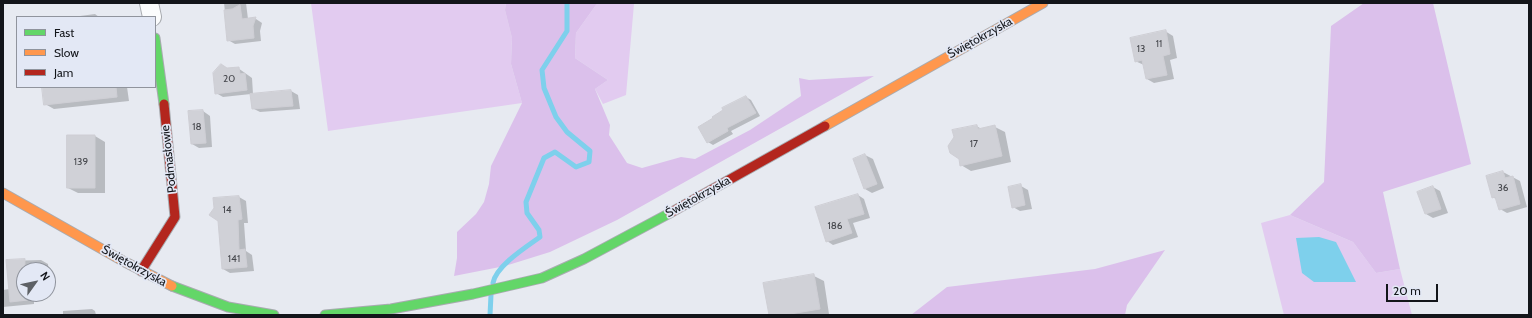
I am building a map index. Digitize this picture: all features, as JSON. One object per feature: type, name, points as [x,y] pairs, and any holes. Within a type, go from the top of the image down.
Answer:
[{"type":"street","points":[[150,3],[152,16]]},
{"type":"street","name":"Świętokrzyska","points":[[325,315],[391,309],[473,294],[542,278],[591,256],[667,215],[1043,3]]},
{"type":"street","name":"Podmasłowie","points":[[141,271],[175,217],[161,75],[156,44]]},
{"type":"street","name":"Świętokrzyska","points":[[3,193],[141,271],[185,293],[222,306],[274,315]]},
{"type":"shaded area","points":[[311,3],[506,3],[505,10],[512,38],[511,64],[522,103],[328,131]]},
{"type":"shaded area","points":[[506,3],[599,3],[576,33],[575,58],[608,80],[595,89],[610,125],[609,135],[627,163],[642,168],[681,157],[695,159],[750,130],[801,96],[799,78],[809,80],[874,76],[617,220],[550,252],[505,266],[454,276],[457,258],[457,232],[476,214],[484,202],[489,184],[491,166],[522,103],[511,64],[512,38],[505,10]]},
{"type":"shaded area","points":[[599,3],[643,3],[634,4],[626,95],[603,104],[595,89],[608,80],[575,58],[576,33]]},
{"type":"shaded area","points":[[1364,3],[1433,3],[1471,164],[1383,192],[1400,269],[1376,273],[1353,242],[1290,215],[1324,182],[1331,26]]},
{"type":"shaded area","points":[[1290,215],[1353,242],[1376,273],[1400,269],[1412,315],[1284,315],[1261,223]]},
{"type":"shaded area","points":[[1165,250],[1127,305],[1125,315],[911,315],[947,287],[1095,269]]},
{"type":"water","points":[[1319,237],[1336,242],[1356,282],[1314,282],[1302,273],[1296,238]]},
{"type":"building","points":[[240,5],[242,19],[256,17],[253,26],[254,38],[227,41],[224,10],[232,9]]},
{"type":"building","points":[[1166,30],[1170,54],[1163,56],[1167,75],[1146,79],[1142,60],[1135,62],[1130,38]]},
{"type":"building","points":[[221,64],[227,68],[239,67],[240,74],[245,73],[247,90],[215,94],[213,73]]},
{"type":"building","points":[[42,88],[116,88],[117,97],[44,105]]},
{"type":"building","points":[[291,90],[293,106],[252,109],[250,94]]},
{"type":"building","points":[[746,96],[756,113],[727,128],[728,131],[707,143],[698,127],[713,118],[712,117],[723,110],[722,108]]},
{"type":"building","points":[[203,110],[206,143],[191,144],[188,111]]},
{"type":"building","points":[[977,125],[978,129],[995,125],[1002,156],[960,166],[959,159],[950,153],[948,146],[954,137],[952,130]]},
{"type":"building","points":[[67,135],[95,135],[95,188],[67,188]]},
{"type":"building","points":[[865,154],[877,184],[864,189],[853,159]]},
{"type":"building","points":[[1503,171],[1505,178],[1513,176],[1520,204],[1499,210],[1495,197],[1492,198],[1486,176]]},
{"type":"building","points":[[1021,184],[1025,205],[1012,208],[1008,187]]},
{"type":"building","points":[[1433,186],[1441,209],[1425,214],[1417,192]]},
{"type":"building","points":[[858,194],[864,214],[847,219],[852,233],[826,242],[815,207]]},
{"type":"building","points":[[239,196],[242,219],[238,220],[239,250],[245,249],[247,267],[222,269],[218,221],[209,215],[214,208],[213,198]]},
{"type":"building","points":[[25,259],[25,262],[16,262],[16,301],[10,302],[6,260]]},
{"type":"building","points":[[814,274],[820,309],[784,315],[769,315],[763,283]]},
{"type":"waterway","points":[[493,283],[495,277],[505,264],[540,237],[539,230],[527,213],[526,202],[544,158],[555,152],[576,167],[589,162],[590,151],[567,132],[556,117],[544,88],[542,70],[567,31],[567,3]]},
{"type":"waterway","points":[[490,315],[491,295]]},
{"type":"traffic: fast","points":[[156,45],[164,104]]},
{"type":"traffic: fast","points":[[325,315],[391,309],[473,294],[542,278],[584,259],[670,213]]},
{"type":"traffic: fast","points":[[172,286],[228,307],[274,315]]},
{"type":"traffic: slow","points":[[825,126],[1043,3]]},
{"type":"traffic: slow","points":[[3,193],[123,261],[172,286]]},
{"type":"traffic: jam","points":[[141,271],[175,217],[164,104]]},
{"type":"traffic: jam","points":[[670,213],[825,126]]}]
